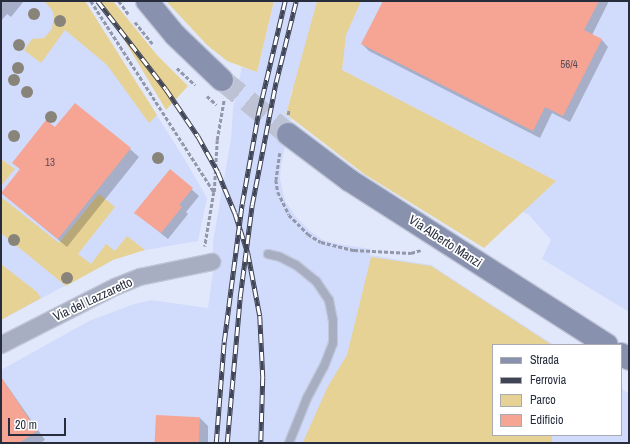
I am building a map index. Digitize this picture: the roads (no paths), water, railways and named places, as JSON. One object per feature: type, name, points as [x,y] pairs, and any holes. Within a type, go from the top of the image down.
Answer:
[{"type":"main road","points":[[147,1],[175,35],[224,87]]},
{"type":"main road","name":"Via Alberto Manzi","points":[[285,134],[349,180],[605,344]]},
{"type":"street","name":"Via del Lazzaretto","points":[[1,345],[115,287],[140,277],[207,262]]},
{"type":"lane","points":[[268,254],[280,257],[296,264],[316,281],[328,300],[333,321],[333,343],[324,366],[307,398],[289,443]]},
{"type":"tunnel","points":[[222,80],[288,134]]},
{"type":"railway","points":[[98,1],[166,89],[198,136],[218,172],[235,213],[248,253],[260,316],[263,377],[261,443]]},
{"type":"railway","points":[[216,443],[224,342],[242,204],[258,115],[285,1]]},
{"type":"railway","points":[[227,443],[240,297],[252,205],[276,82],[296,1]]}]
